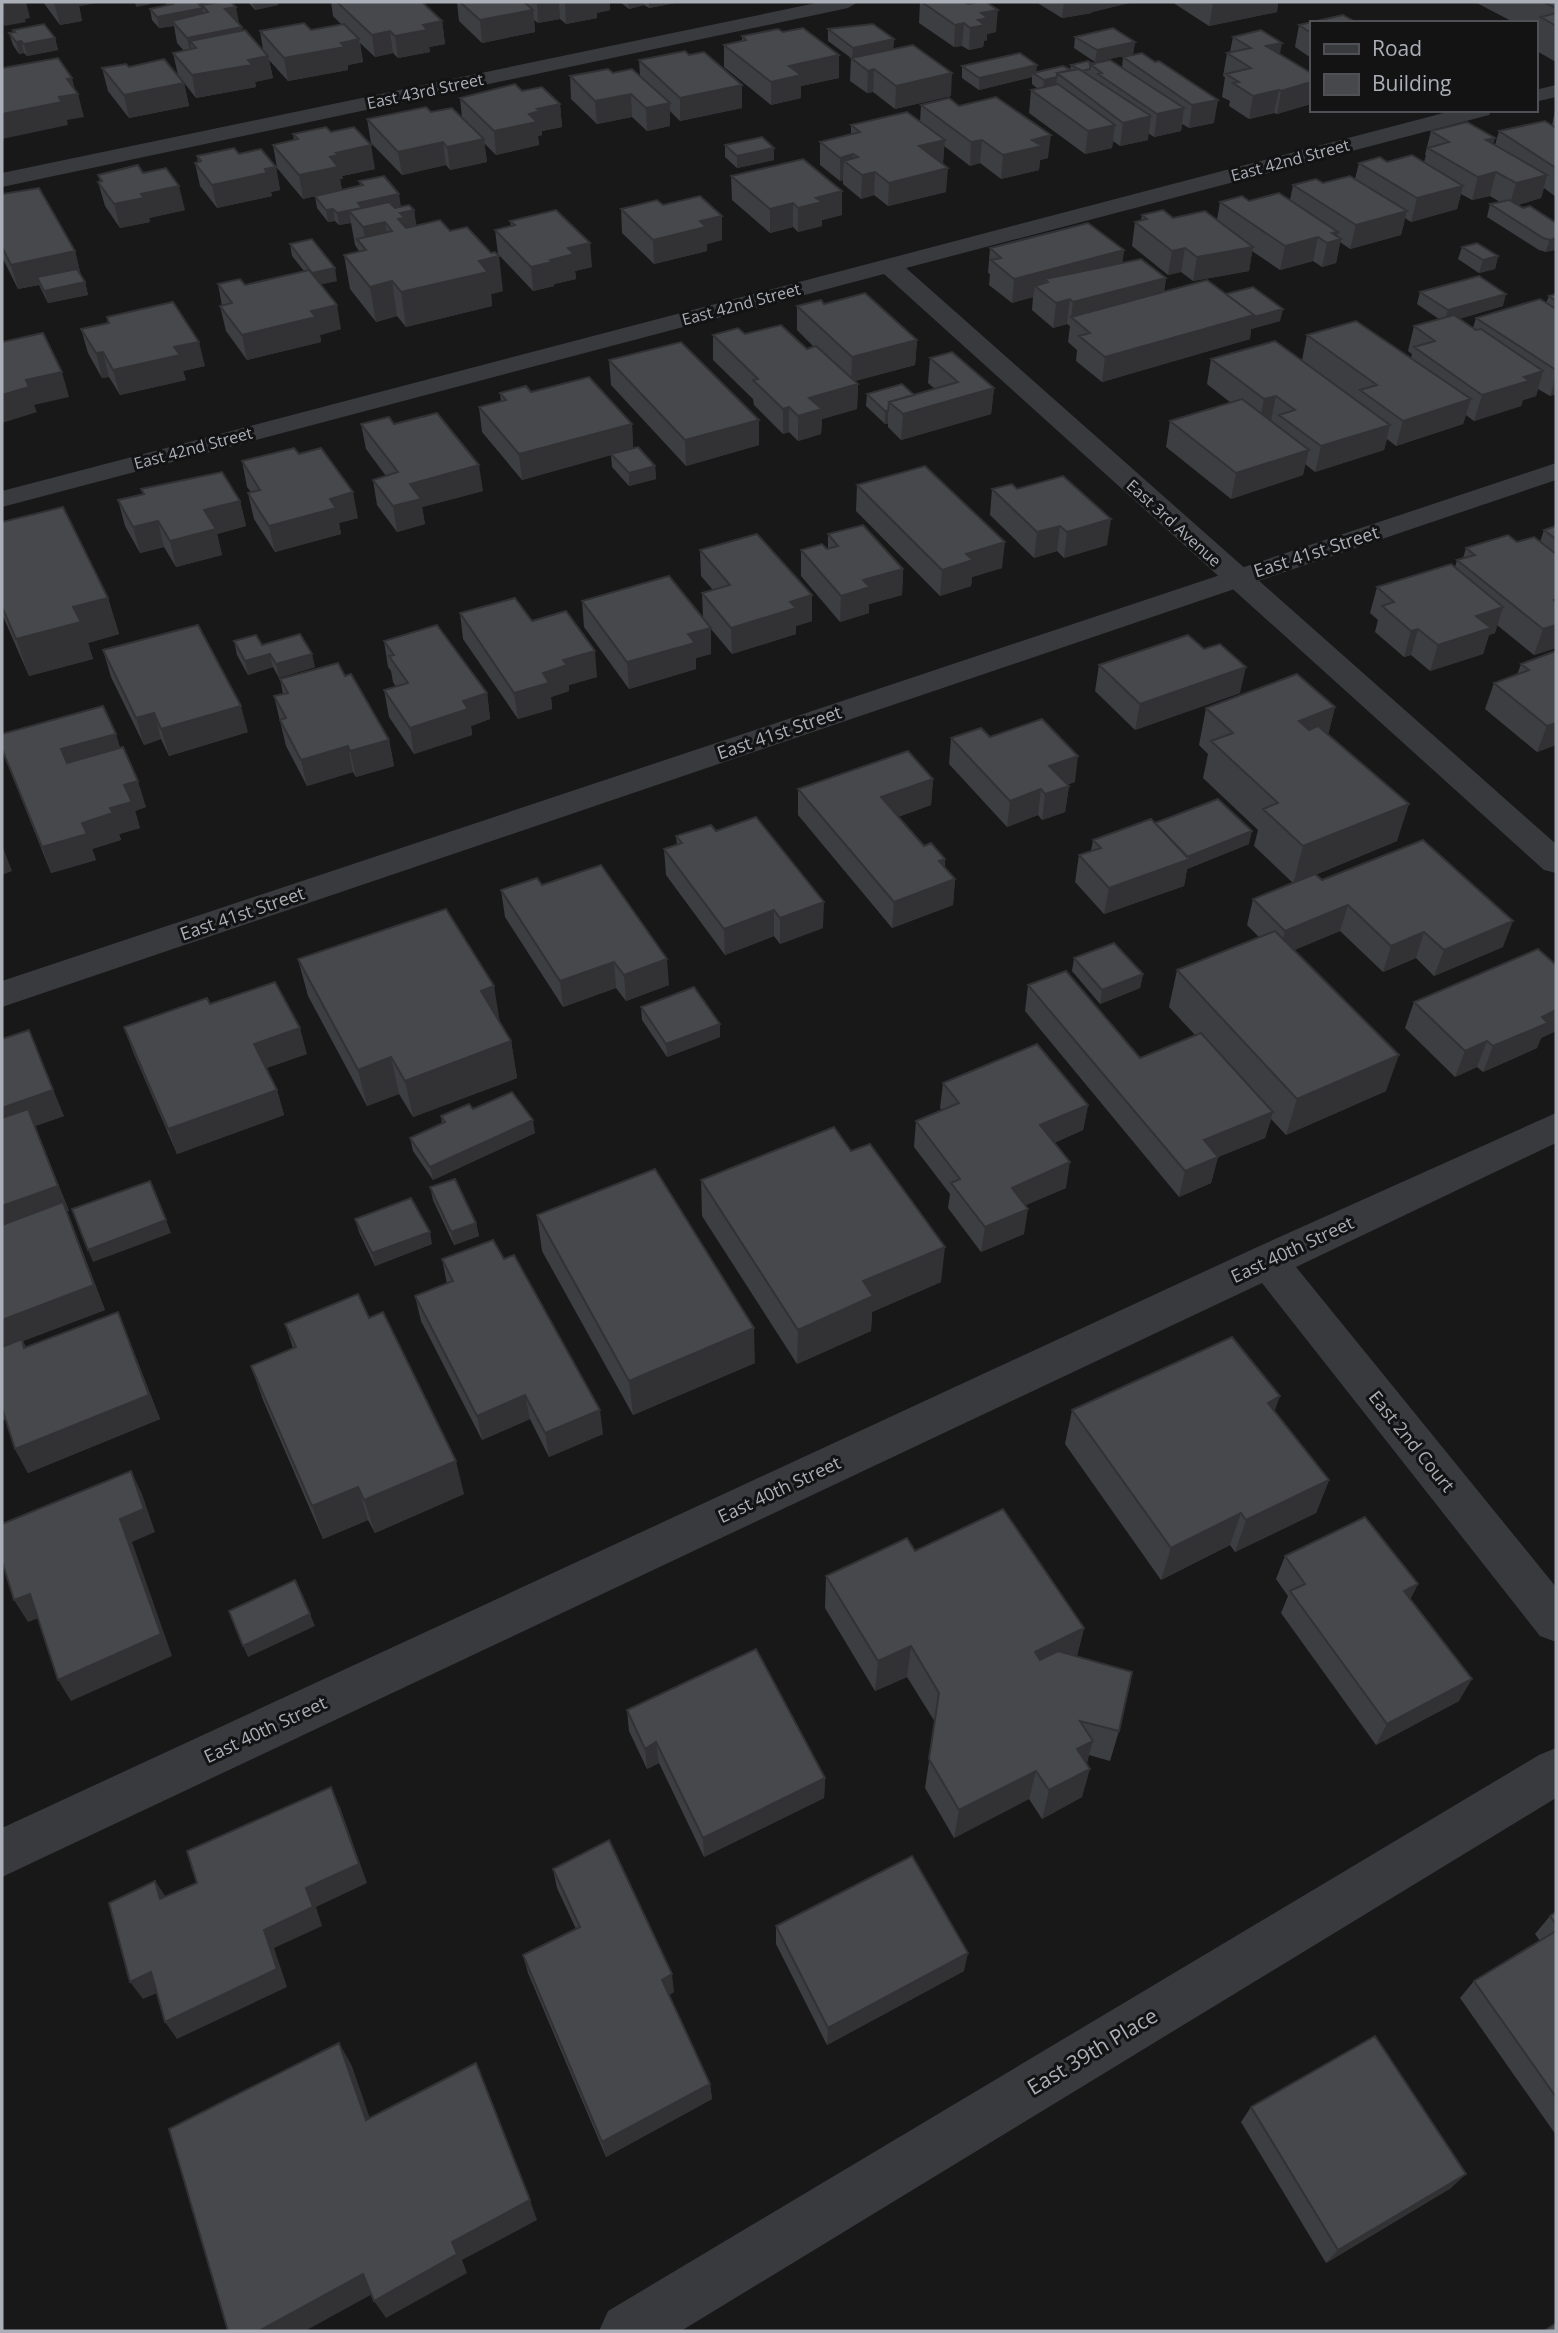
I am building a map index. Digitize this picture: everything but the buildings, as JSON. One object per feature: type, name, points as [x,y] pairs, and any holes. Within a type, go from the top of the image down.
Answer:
[{"type":"street","name":"East 43rd Street","points":[[2,180],[848,2]]},
{"type":"street","points":[[1537,96],[1556,91]]},
{"type":"street","name":"East 42nd Street","points":[[2,499],[1473,112]]},
{"type":"street","name":"East 3rd Avenue","points":[[888,265],[1556,862]]},
{"type":"street","name":"East 41st Street","points":[[2,994],[1556,471]]},
{"type":"street","name":"East 40th Street","points":[[2,1853],[1556,1127]]},
{"type":"street","name":"East 2nd Court","points":[[1267,1260],[1556,1621]]},
{"type":"street","name":"East 39th Place","points":[[628,2331],[1556,1771]]}]
